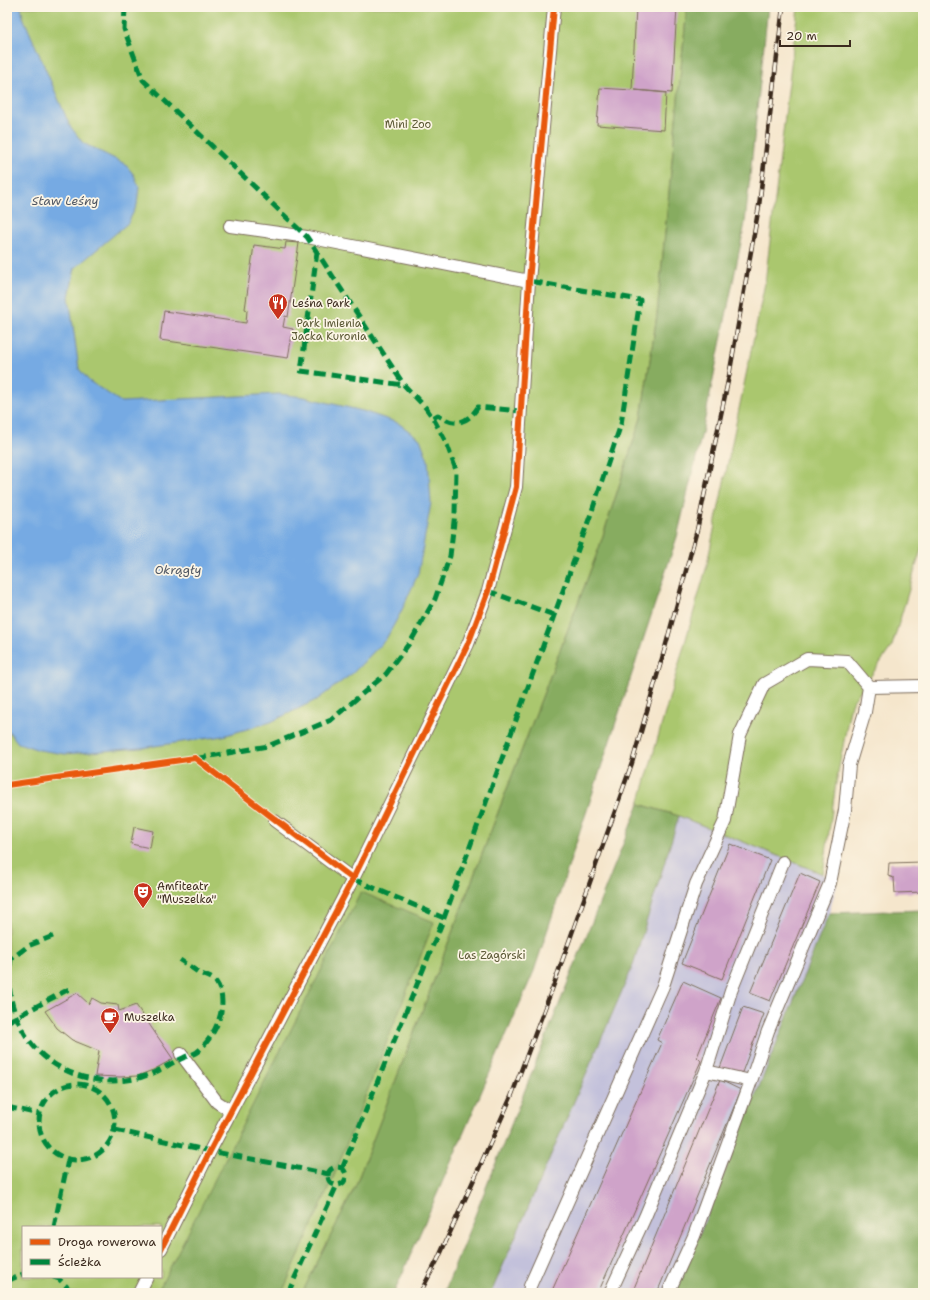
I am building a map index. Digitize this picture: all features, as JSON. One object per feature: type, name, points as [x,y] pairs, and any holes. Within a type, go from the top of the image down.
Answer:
[{"type":"lane","points":[[162,1247],[231,1111],[353,879],[468,644],[488,591],[516,487],[529,281],[554,7]]},
{"type":"lane","points":[[230,226],[307,237],[529,281]]},
{"type":"lane","points":[[529,1293],[530,1286],[663,986],[696,884],[725,821],[740,735],[764,684],[807,659],[847,661],[869,687],[865,712],[849,765],[845,810],[830,883],[768,1031],[694,1236],[668,1293]]},
{"type":"lane","points":[[869,687],[923,686]]},
{"type":"lane","points":[[275,821],[353,879]]},
{"type":"lane","points":[[610,1293],[646,1217],[706,1071],[732,991],[783,862]]},
{"type":"lane","points":[[181,1054],[217,1102],[231,1111]]},
{"type":"lane","points":[[706,1071],[751,1081]]},
{"type":"lane","points":[[139,1293],[146,1278]]},
{"type":"shaded area","points":[[679,816],[823,874],[837,884],[829,913],[676,1293],[491,1293],[632,968]]},
{"type":"green space","name":"Park imienia Jacka Kuronia","points":[[7,7],[687,7],[657,315],[641,418],[599,548],[355,1187],[303,1293],[7,1293]]},
{"type":"green space","name":"Las Zagórski","points":[[687,7],[768,7],[745,223],[702,433],[677,537],[534,971],[394,1293],[302,1293],[355,1187],[599,548],[641,418],[657,315]]},
{"type":"green space","points":[[798,7],[923,7],[923,543],[892,646],[851,704],[836,783],[823,874],[679,816],[639,804],[706,569],[765,283]]},
{"type":"green space","points":[[639,804],[679,816],[632,968],[491,1293],[444,1293]]},
{"type":"green space","points":[[361,892],[434,922],[334,1176],[282,1293],[157,1293]]},
{"type":"green space","points":[[923,910],[923,1293],[676,1293],[829,913]]},
{"type":"water","name":"Okrągły","points":[[7,7],[21,7],[23,17],[70,126],[83,143],[125,164],[134,175],[139,187],[137,205],[128,223],[75,268],[69,297],[79,369],[89,381],[121,402],[279,394],[304,397],[363,411],[398,423],[420,439],[428,460],[431,503],[418,574],[401,612],[386,639],[353,673],[318,699],[271,722],[223,736],[141,748],[65,754],[39,750],[18,743],[7,729],[7,463],[11,437],[7,401]]},
{"type":"building","points":[[636,7],[677,7],[672,93],[635,90],[666,93],[664,130],[597,125],[600,88],[632,90]]},
{"type":"building","points":[[286,242],[299,243],[288,317],[285,316],[283,327],[293,329],[288,358],[160,340],[164,311],[246,323],[247,310],[245,309],[254,245],[285,249]]},
{"type":"building","points":[[134,827],[153,831],[150,848],[131,844]]},
{"type":"building","points":[[730,844],[770,860],[722,979],[682,963]]},
{"type":"building","points":[[923,862],[923,892],[895,893],[894,878],[888,876],[889,863]]},
{"type":"building","points":[[800,873],[820,882],[770,1001],[750,993]]},
{"type":"building","points":[[683,981],[721,998],[697,1057],[701,1061],[598,1293],[551,1293],[662,1043],[657,1040]]},
{"type":"building","name":"Muszelka","points":[[77,993],[89,1004],[92,998],[101,1003],[118,1005],[119,1011],[136,1005],[173,1059],[153,1070],[137,1076],[95,1076],[99,1051],[72,1040],[57,1028],[45,1011]]},
{"type":"building","points":[[743,1007],[764,1014],[741,1075],[720,1068]]},
{"type":"building","points":[[720,1080],[741,1090],[657,1293],[632,1293]]},
{"type":"railway","points":[[420,1293],[438,1259],[511,1097],[554,984],[632,763],[665,648],[697,530],[729,376],[759,206],[783,7]]},
{"type":"marked path","points":[[125,7],[124,29],[143,80],[307,237],[404,385],[426,408],[433,418],[446,442],[456,470],[455,513],[450,556],[435,599],[411,641],[386,674],[331,720],[268,746],[194,759]]},
{"type":"marked path","points":[[317,252],[301,371],[404,385]]},
{"type":"marked path","points":[[342,1169],[444,918],[592,511],[621,424],[640,300],[529,281]]},
{"type":"marked path","points":[[433,418],[438,415],[450,421],[460,422],[470,417],[478,407],[520,411]]},
{"type":"marked path","points":[[488,591],[554,615]]},
{"type":"marked path","points":[[353,879],[444,918]]},
{"type":"marked path","points":[[53,936],[28,946],[11,959],[9,979],[13,1007],[25,1034],[35,1048],[47,1059],[76,1075],[92,1079],[109,1081],[142,1077],[197,1052],[210,1038],[219,1020],[222,1000],[220,991],[214,980],[198,972],[180,960]]},
{"type":"marked path","points":[[7,1022],[71,988]]},
{"type":"marked path","points":[[77,1084],[92,1087],[104,1095],[112,1107],[115,1122],[112,1137],[104,1149],[92,1157],[77,1160],[62,1157],[50,1149],[42,1137],[39,1122],[42,1107],[50,1095],[62,1087],[77,1084]]},
{"type":"marked path","points":[[7,1107],[40,1114]]},
{"type":"marked path","points":[[115,1130],[210,1151],[329,1174]]},
{"type":"marked path","points":[[54,1226],[68,1160]]},
{"type":"marked path","points":[[337,1167],[343,1170],[346,1176],[343,1182],[337,1185],[331,1182],[328,1176],[331,1170],[337,1167]]},
{"type":"marked path","points":[[288,1293],[337,1185]]},
{"type":"marked path","points":[[7,1281],[22,1274]]},
{"type":"marked path","points":[[56,1278],[59,1279],[73,1293]]},
{"type":"cycle path","points":[[162,1247],[210,1151],[353,879],[468,644],[488,591],[516,487],[529,281],[554,7]]},
{"type":"cycle path","points":[[7,785],[195,758],[353,879]]},
{"type":"place","name":"Leśna Park","points":[[278,320]]},
{"type":"place","name":"Amfiteatr \"Muszelka\"","points":[[143,909]]},
{"type":"place","name":"Muszelka","points":[[110,1034]]},
{"type":"park label","name":"Mini Zoo","points":[[408,124]]},
{"type":"water label","name":"Staw Leśny","points":[[65,201]]}]
